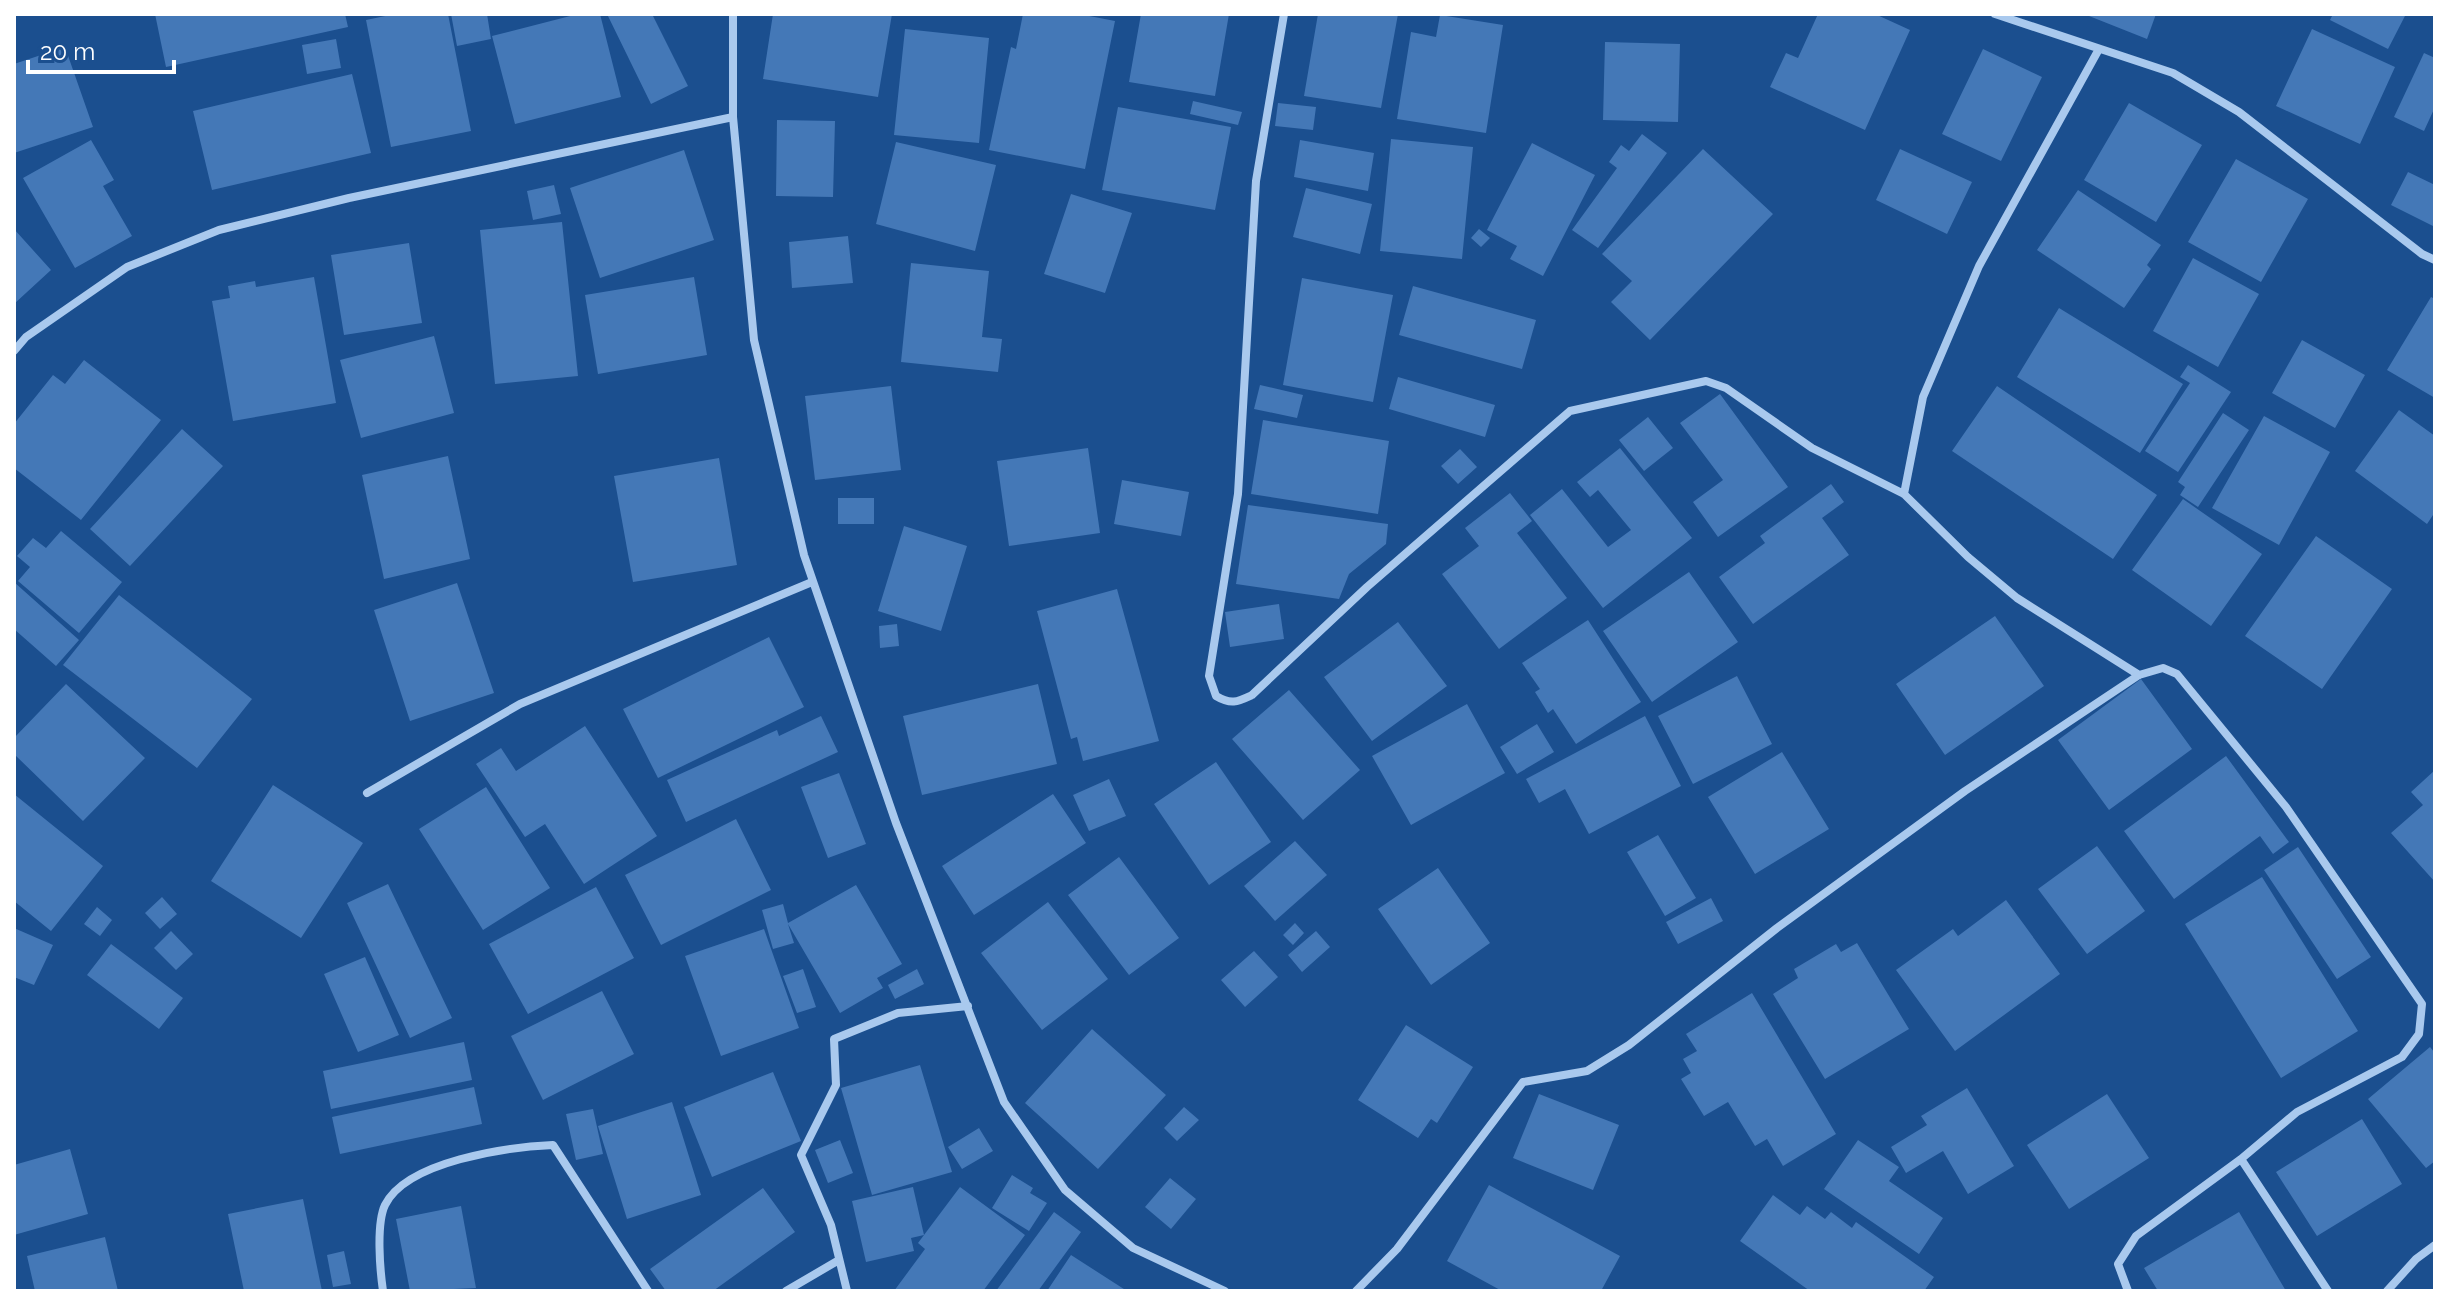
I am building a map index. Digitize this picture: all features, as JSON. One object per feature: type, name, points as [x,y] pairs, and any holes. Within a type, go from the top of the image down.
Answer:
[{"type":"street","points":[[733,14],[733,117],[754,340],[812,582],[896,823],[1004,1102],[1065,1190],[1133,1248],[1225,1291]]},
{"type":"street","points":[[1284,14],[1256,181],[1238,494],[1209,676],[1216,696],[1227,702],[1237,702],[1252,695],[1367,587],[1570,411],[1706,381],[1726,388],[1812,448],[1904,494],[1968,557],[2017,598],[2139,675]]},
{"type":"street","points":[[1995,14],[2173,73],[2239,112],[2422,254],[2435,260]]},
{"type":"street","points":[[1904,494],[1923,397],[1979,266],[2099,49]]},
{"type":"street","points":[[14,351],[26,337],[127,267],[219,230],[349,198],[733,117]]},
{"type":"street","points":[[367,793],[520,704],[812,582]]},
{"type":"street","points":[[1356,1291],[1397,1249],[1523,1082],[1587,1071],[1629,1045],[1777,928],[1940,809],[2139,675],[2163,668],[2177,674],[2286,807],[2422,1004],[2419,1034],[2402,1057],[2297,1112],[2241,1159],[2136,1236],[2118,1264],[2128,1291]]},
{"type":"street","points":[[847,1291],[831,1225],[801,1155],[836,1085],[834,1039],[898,1013],[968,1006]]},
{"type":"street","points":[[383,1291],[380,1268],[383,1209],[397,1186],[465,1158],[553,1145],[648,1291]]},
{"type":"street","points":[[2241,1159],[2328,1291]]},
{"type":"street","points":[[2387,1291],[2416,1259],[2435,1245]]},
{"type":"street","points":[[786,1291],[839,1260]]},
{"type":"building","points":[[155,14],[345,14],[348,27],[166,67]]},
{"type":"building","points":[[395,14],[448,14],[471,131],[391,147],[366,20]]},
{"type":"building","points":[[451,14],[487,14],[491,39],[457,46]]},
{"type":"building","points":[[578,14],[600,14],[621,97],[515,124],[492,36]]},
{"type":"building","points":[[607,14],[652,14],[688,86],[651,104]]},
{"type":"building","points":[[773,14],[892,14],[878,97],[763,79]]},
{"type":"building","points":[[1023,14],[1079,14],[1115,21],[1085,169],[989,150],[1011,47],[1016,49]]},
{"type":"building","points":[[1141,14],[1229,14],[1215,96],[1129,82]]},
{"type":"building","points":[[1318,14],[1398,14],[1381,108],[1304,96]]},
{"type":"building","points":[[1818,14],[1875,14],[1910,30],[1865,130],[1770,87],[1786,53],[1798,58]]},
{"type":"building","points":[[2084,14],[2156,14],[2147,39]]},
{"type":"building","points":[[2333,14],[2406,14],[2388,49],[2330,20]]},
{"type":"building","points":[[1440,15],[1503,25],[1486,133],[1397,119],[1411,32],[1436,37]]},
{"type":"building","points":[[905,29],[989,38],[979,143],[894,135]]},
{"type":"building","points":[[2312,29],[2395,67],[2360,144],[2276,106]]},
{"type":"building","points":[[336,39],[341,68],[307,74],[302,45]]},
{"type":"building","points":[[1605,42],[1680,44],[1678,122],[1603,120]]},
{"type":"building","points":[[65,47],[93,127],[14,153],[14,64]]},
{"type":"building","points":[[1983,49],[2042,77],[2001,161],[1942,134]]},
{"type":"building","points":[[2424,53],[2435,58],[2435,107],[2424,131],[2394,117]]},
{"type":"building","points":[[352,74],[371,153],[212,190],[193,111]]},
{"type":"building","points":[[1193,101],[1242,112],[1238,125],[1190,114]]},
{"type":"building","points":[[1278,103],[1316,107],[1313,130],[1275,126]]},
{"type":"building","points":[[2129,103],[2202,145],[2156,222],[2084,180]]},
{"type":"building","points":[[1118,107],[1231,127],[1215,210],[1102,190]]},
{"type":"building","points":[[777,120],[835,121],[833,197],[776,196]]},
{"type":"building","points":[[1642,134],[1667,153],[1598,248],[1572,230],[1617,168],[1609,162],[1621,145],[1629,151]]},
{"type":"building","points":[[1391,139],[1473,147],[1462,259],[1380,251]]},
{"type":"building","points":[[91,140],[114,180],[103,186],[132,236],[75,268],[23,178]]},
{"type":"building","points":[[1300,140],[1374,153],[1368,191],[1294,177]]},
{"type":"building","points":[[896,142],[996,165],[975,251],[876,224]]},
{"type":"building","points":[[1532,143],[1595,175],[1543,276],[1510,259],[1517,246],[1487,230]]},
{"type":"building","points":[[1703,149],[1773,214],[1650,340],[1611,302],[1632,281],[1602,254]]},
{"type":"building","points":[[1900,149],[1972,182],[1947,234],[1876,200]]},
{"type":"building","points":[[684,150],[714,240],[600,278],[570,188]]},
{"type":"building","points":[[2236,159],[2308,199],[2261,282],[2188,242]]},
{"type":"building","points":[[2408,172],[2435,185],[2435,227],[2391,205]]},
{"type":"building","points":[[554,185],[561,214],[533,220],[527,191]]},
{"type":"building","points":[[1306,188],[1372,204],[1360,254],[1293,237]]},
{"type":"building","points":[[2078,190],[2161,245],[2147,265],[2151,269],[2124,308],[2037,250]]},
{"type":"building","points":[[1071,194],[1132,213],[1105,293],[1044,274]]},
{"type":"building","points":[[562,222],[578,376],[495,384],[480,230]]},
{"type":"building","points":[[14,229],[51,270],[14,304]]},
{"type":"building","points":[[1479,229],[1490,238],[1481,247],[1471,238]]},
{"type":"building","points":[[848,236],[853,283],[792,288],[789,242]]},
{"type":"building","points":[[409,243],[422,323],[344,335],[331,255]]},
{"type":"building","points":[[2193,258],[2259,294],[2218,367],[2153,331]]},
{"type":"building","points":[[911,263],[989,271],[982,337],[1002,339],[998,372],[901,362]]},
{"type":"building","points":[[314,277],[336,403],[233,421],[212,301],[230,298],[228,286],[255,281],[256,287]]},
{"type":"building","points":[[694,277],[707,355],[598,374],[585,295]]},
{"type":"building","points":[[1302,278],[1393,295],[1373,402],[1283,385]]},
{"type":"building","points":[[1413,286],[1536,320],[1522,369],[1399,335]]},
{"type":"building","points":[[2431,297],[2435,299],[2435,398],[2387,370]]},
{"type":"building","points":[[2059,308],[2183,384],[2140,453],[2017,377]]},
{"type":"building","points":[[434,336],[454,413],[361,438],[340,360]]},
{"type":"building","points":[[2302,340],[2365,375],[2335,428],[2272,393]]},
{"type":"building","points":[[84,360],[161,420],[81,520],[14,468],[14,424],[53,375],[65,384]]},
{"type":"building","points":[[2188,365],[2231,392],[2178,472],[2145,451],[2190,383],[2180,377]]},
{"type":"building","points":[[1398,377],[1495,405],[1485,437],[1389,409]]},
{"type":"building","points":[[1260,385],[1303,395],[1297,418],[1254,409]]},
{"type":"building","points":[[891,386],[901,470],[815,480],[805,396]]},
{"type":"building","points":[[1997,386],[2157,495],[2113,559],[1952,451]]},
{"type":"building","points":[[1720,394],[1788,487],[1718,537],[1693,502],[1723,480],[1680,423]]},
{"type":"building","points":[[2399,410],[2435,436],[2435,512],[2427,524],[2355,471]]},
{"type":"building","points":[[2223,413],[2249,430],[2198,507],[2180,495],[2185,487],[2178,482]]},
{"type":"building","points":[[2264,416],[2330,452],[2279,545],[2212,508]]},
{"type":"building","points":[[1648,417],[1673,448],[1644,471],[1619,440]]},
{"type":"building","points":[[1263,420],[1389,441],[1378,514],[1251,494]]},
{"type":"building","points":[[182,429],[223,466],[130,566],[90,529]]},
{"type":"building","points":[[1088,448],[1100,533],[1009,546],[997,461]]},
{"type":"building","points":[[1620,448],[1692,538],[1603,608],[1530,515],[1562,489],[1608,547],[1631,530],[1598,490],[1590,497],[1577,482]]},
{"type":"building","points":[[1460,449],[1477,467],[1458,484],[1441,466]]},
{"type":"building","points":[[448,456],[470,559],[384,579],[362,475]]},
{"type":"building","points":[[719,458],[737,565],[633,582],[614,476]]},
{"type":"building","points":[[1122,480],[1189,492],[1181,536],[1114,524]]},
{"type":"building","points":[[1831,484],[1844,502],[1822,518],[1849,555],[1753,624],[1719,577],[1765,543],[1760,536]]},
{"type":"building","points":[[1510,493],[1532,521],[1517,533],[1567,598],[1499,649],[1442,574],[1479,546],[1465,528]]},
{"type":"building","points":[[838,498],[874,498],[874,524],[838,524]]},
{"type":"building","points":[[2183,499],[2262,554],[2211,626],[2132,570]]},
{"type":"building","points":[[1248,505],[1388,524],[1386,544],[1349,574],[1339,599],[1236,584]]},
{"type":"building","points":[[904,526],[967,546],[941,631],[878,611]]},
{"type":"building","points":[[61,531],[122,582],[79,633],[18,581],[30,567],[17,556],[33,538],[46,548]]},
{"type":"building","points":[[2316,536],[2392,589],[2322,689],[2245,636]]},
{"type":"building","points":[[1689,572],[1738,642],[1652,702],[1603,631]]},
{"type":"building","points":[[14,582],[79,640],[56,666],[14,629]]},
{"type":"building","points":[[457,583],[494,693],[410,721],[374,610]]},
{"type":"building","points":[[1117,589],[1159,741],[1083,761],[1077,737],[1071,739],[1037,611]]},
{"type":"building","points":[[119,595],[252,699],[197,768],[63,665]]},
{"type":"building","points":[[1279,604],[1284,639],[1230,647],[1225,612]]},
{"type":"building","points":[[1995,616],[2044,686],[1945,755],[1896,684]]},
{"type":"building","points":[[1588,620],[1641,702],[1576,744],[1553,709],[1548,713],[1535,692],[1540,689],[1522,663]]},
{"type":"building","points":[[1398,622],[1447,686],[1372,741],[1324,677]]},
{"type":"building","points":[[897,624],[899,646],[880,648],[879,626]]},
{"type":"building","points":[[769,637],[804,707],[658,778],[623,709]]},
{"type":"building","points":[[1737,676],[1772,744],[1693,784],[1658,716]]},
{"type":"building","points":[[2141,679],[2192,749],[2109,810],[2058,740]]},
{"type":"building","points":[[66,684],[145,758],[83,821],[14,754],[14,738]]},
{"type":"building","points":[[1038,684],[1057,764],[922,795],[903,716]]},
{"type":"building","points":[[1289,690],[1360,770],[1303,820],[1232,739]]},
{"type":"building","points":[[1467,704],[1505,773],[1411,825],[1372,756]]},
{"type":"building","points":[[821,716],[838,752],[686,822],[667,780],[777,730],[779,736]]},
{"type":"building","points":[[1645,716],[1681,786],[1589,834],[1565,789],[1539,803],[1526,779]]},
{"type":"building","points":[[1537,724],[1554,752],[1517,774],[1500,747]]},
{"type":"building","points":[[585,726],[657,836],[584,884],[545,824],[525,837],[476,764],[501,748],[516,771]]},
{"type":"building","points":[[1782,752],[1829,829],[1755,874],[1708,797]]},
{"type":"building","points":[[2226,756],[2289,842],[2273,854],[2260,836],[2174,899],[2124,831]]},
{"type":"building","points":[[1216,762],[1271,842],[1209,885],[1154,804]]},
{"type":"building","points":[[2435,770],[2435,882],[2391,833],[2423,805],[2411,792]]},
{"type":"building","points":[[839,773],[866,844],[828,858],[801,787]]},
{"type":"building","points":[[1109,779],[1126,816],[1089,831],[1073,795]]},
{"type":"building","points":[[273,785],[363,843],[301,938],[211,881]]},
{"type":"building","points":[[486,787],[550,888],[483,930],[419,829]]},
{"type":"building","points":[[14,794],[103,866],[51,931],[14,901]]},
{"type":"building","points":[[1053,794],[1086,843],[974,915],[942,866]]},
{"type":"building","points":[[736,819],[771,890],[661,945],[625,875]]},
{"type":"building","points":[[1658,835],[1696,898],[1665,916],[1627,852]]},
{"type":"building","points":[[1295,841],[1327,875],[1275,921],[1244,886]]},
{"type":"building","points":[[2097,846],[2145,911],[2087,954],[2038,889]]},
{"type":"building","points":[[2298,847],[2371,957],[2337,979],[2264,870]]},
{"type":"building","points":[[1119,857],[1179,938],[1129,975],[1068,895]]},
{"type":"building","points":[[1438,868],[1490,943],[1431,985],[1378,909]]},
{"type":"building","points":[[2262,877],[2358,1031],[2281,1078],[2185,924]]},
{"type":"building","points":[[388,884],[452,1018],[410,1038],[347,903]]},
{"type":"building","points":[[856,885],[902,964],[877,978],[883,988],[840,1013],[788,924],[794,943],[773,949],[762,910],[783,904],[788,923]]},
{"type":"building","points":[[596,887],[634,958],[528,1014],[489,944]]},
{"type":"building","points":[[162,897],[177,914],[160,929],[145,913]]},
{"type":"building","points":[[1711,898],[1723,921],[1678,944],[1666,922]]},
{"type":"building","points":[[2006,900],[2060,974],[1955,1051],[1896,970],[1953,929],[1958,936]]},
{"type":"building","points":[[1048,902],[1108,979],[1042,1030],[981,953]]},
{"type":"building","points":[[97,907],[112,920],[100,936],[84,924]]},
{"type":"building","points":[[1295,923],[1304,933],[1293,945],[1283,935]]},
{"type":"building","points":[[14,928],[53,945],[34,985],[14,977]]},
{"type":"building","points":[[764,929],[799,1028],[721,1056],[685,956]]},
{"type":"building","points":[[171,931],[193,954],[176,970],[154,948]]},
{"type":"building","points":[[1316,931],[1330,947],[1302,972],[1288,955]]},
{"type":"building","points":[[1857,943],[1909,1029],[1825,1079],[1773,994],[1798,978],[1794,969],[1836,944],[1841,952]]},
{"type":"building","points":[[111,944],[183,998],[159,1029],[87,975]]},
{"type":"building","points":[[1254,951],[1278,977],[1245,1007],[1221,980]]},
{"type":"building","points":[[365,957],[399,1035],[358,1052],[324,974]]},
{"type":"building","points":[[803,969],[816,1007],[797,1013],[783,976]]},
{"type":"building","points":[[917,969],[924,984],[895,999],[888,985]]},
{"type":"building","points":[[602,991],[634,1054],[543,1100],[511,1036]]},
{"type":"building","points":[[1752,993],[1836,1134],[1783,1166],[1767,1139],[1755,1146],[1728,1102],[1704,1116],[1681,1079],[1691,1073],[1683,1059],[1697,1051],[1686,1034]]},
{"type":"building","points":[[1406,1025],[1473,1067],[1437,1123],[1431,1119],[1418,1138],[1358,1100]]},
{"type":"building","points":[[1092,1029],[1166,1095],[1098,1169],[1025,1103]]},
{"type":"building","points":[[464,1042],[472,1080],[331,1109],[323,1071]]},
{"type":"building","points":[[2430,1047],[2435,1053],[2435,1161],[2426,1168],[2368,1099]]},
{"type":"building","points":[[920,1065],[952,1172],[872,1195],[841,1088]]},
{"type":"building","points":[[773,1072],[801,1141],[712,1177],[684,1107]]},
{"type":"building","points":[[474,1087],[482,1124],[340,1154],[332,1117]]},
{"type":"building","points":[[1967,1088],[2014,1166],[1968,1194],[1943,1151],[1906,1173],[1891,1147],[1927,1125],[1921,1116]]},
{"type":"building","points":[[1539,1094],[1619,1125],[1593,1190],[1513,1158]]},
{"type":"building","points":[[2107,1094],[2149,1158],[2069,1209],[2027,1145]]},
{"type":"building","points":[[672,1102],[701,1195],[627,1219],[598,1126]]},
{"type":"building","points":[[1184,1107],[1199,1120],[1177,1141],[1164,1128]]},
{"type":"building","points":[[593,1109],[603,1154],[576,1160],[566,1114]]},
{"type":"building","points":[[2362,1119],[2402,1184],[2317,1236],[2276,1172]]},
{"type":"building","points":[[979,1128],[993,1151],[962,1169],[948,1147]]},
{"type":"building","points":[[840,1140],[853,1173],[828,1183],[815,1150]]},
{"type":"building","points":[[1858,1140],[1899,1167],[1889,1181],[1943,1218],[1919,1254],[1824,1189]]},
{"type":"building","points":[[70,1149],[88,1214],[14,1235],[14,1165]]},
{"type":"building","points":[[1012,1175],[1033,1188],[1030,1193],[1047,1203],[1029,1231],[992,1208]]},
{"type":"building","points":[[1170,1178],[1196,1199],[1171,1229],[1145,1207]]},
{"type":"building","points":[[1489,1185],[1620,1256],[1601,1291],[1502,1291],[1447,1261]]},
{"type":"building","points":[[913,1187],[924,1235],[911,1238],[914,1251],[866,1262],[852,1201]]},
{"type":"building","points":[[960,1187],[1025,1235],[983,1291],[894,1291],[925,1249],[918,1243]]},
{"type":"building","points":[[763,1188],[795,1232],[713,1291],[666,1291],[650,1269]]},
{"type":"building","points":[[1773,1195],[1800,1215],[1807,1206],[1825,1219],[1831,1212],[1852,1228],[1856,1222],[1934,1277],[1924,1291],[1810,1291],[1740,1241]]},
{"type":"building","points":[[303,1199],[322,1291],[244,1291],[228,1214]]},
{"type":"building","points":[[461,1206],[476,1288],[410,1291],[396,1219]]},
{"type":"building","points":[[1054,1212],[1081,1232],[1038,1291],[996,1291]]},
{"type":"building","points":[[2239,1212],[2286,1291],[2158,1291],[2144,1268]]},
{"type":"building","points":[[105,1237],[118,1291],[35,1291],[27,1256]]},
{"type":"building","points":[[344,1251],[351,1284],[333,1287],[327,1255]]},
{"type":"building","points":[[1071,1255],[1127,1291],[1047,1291]]}]
